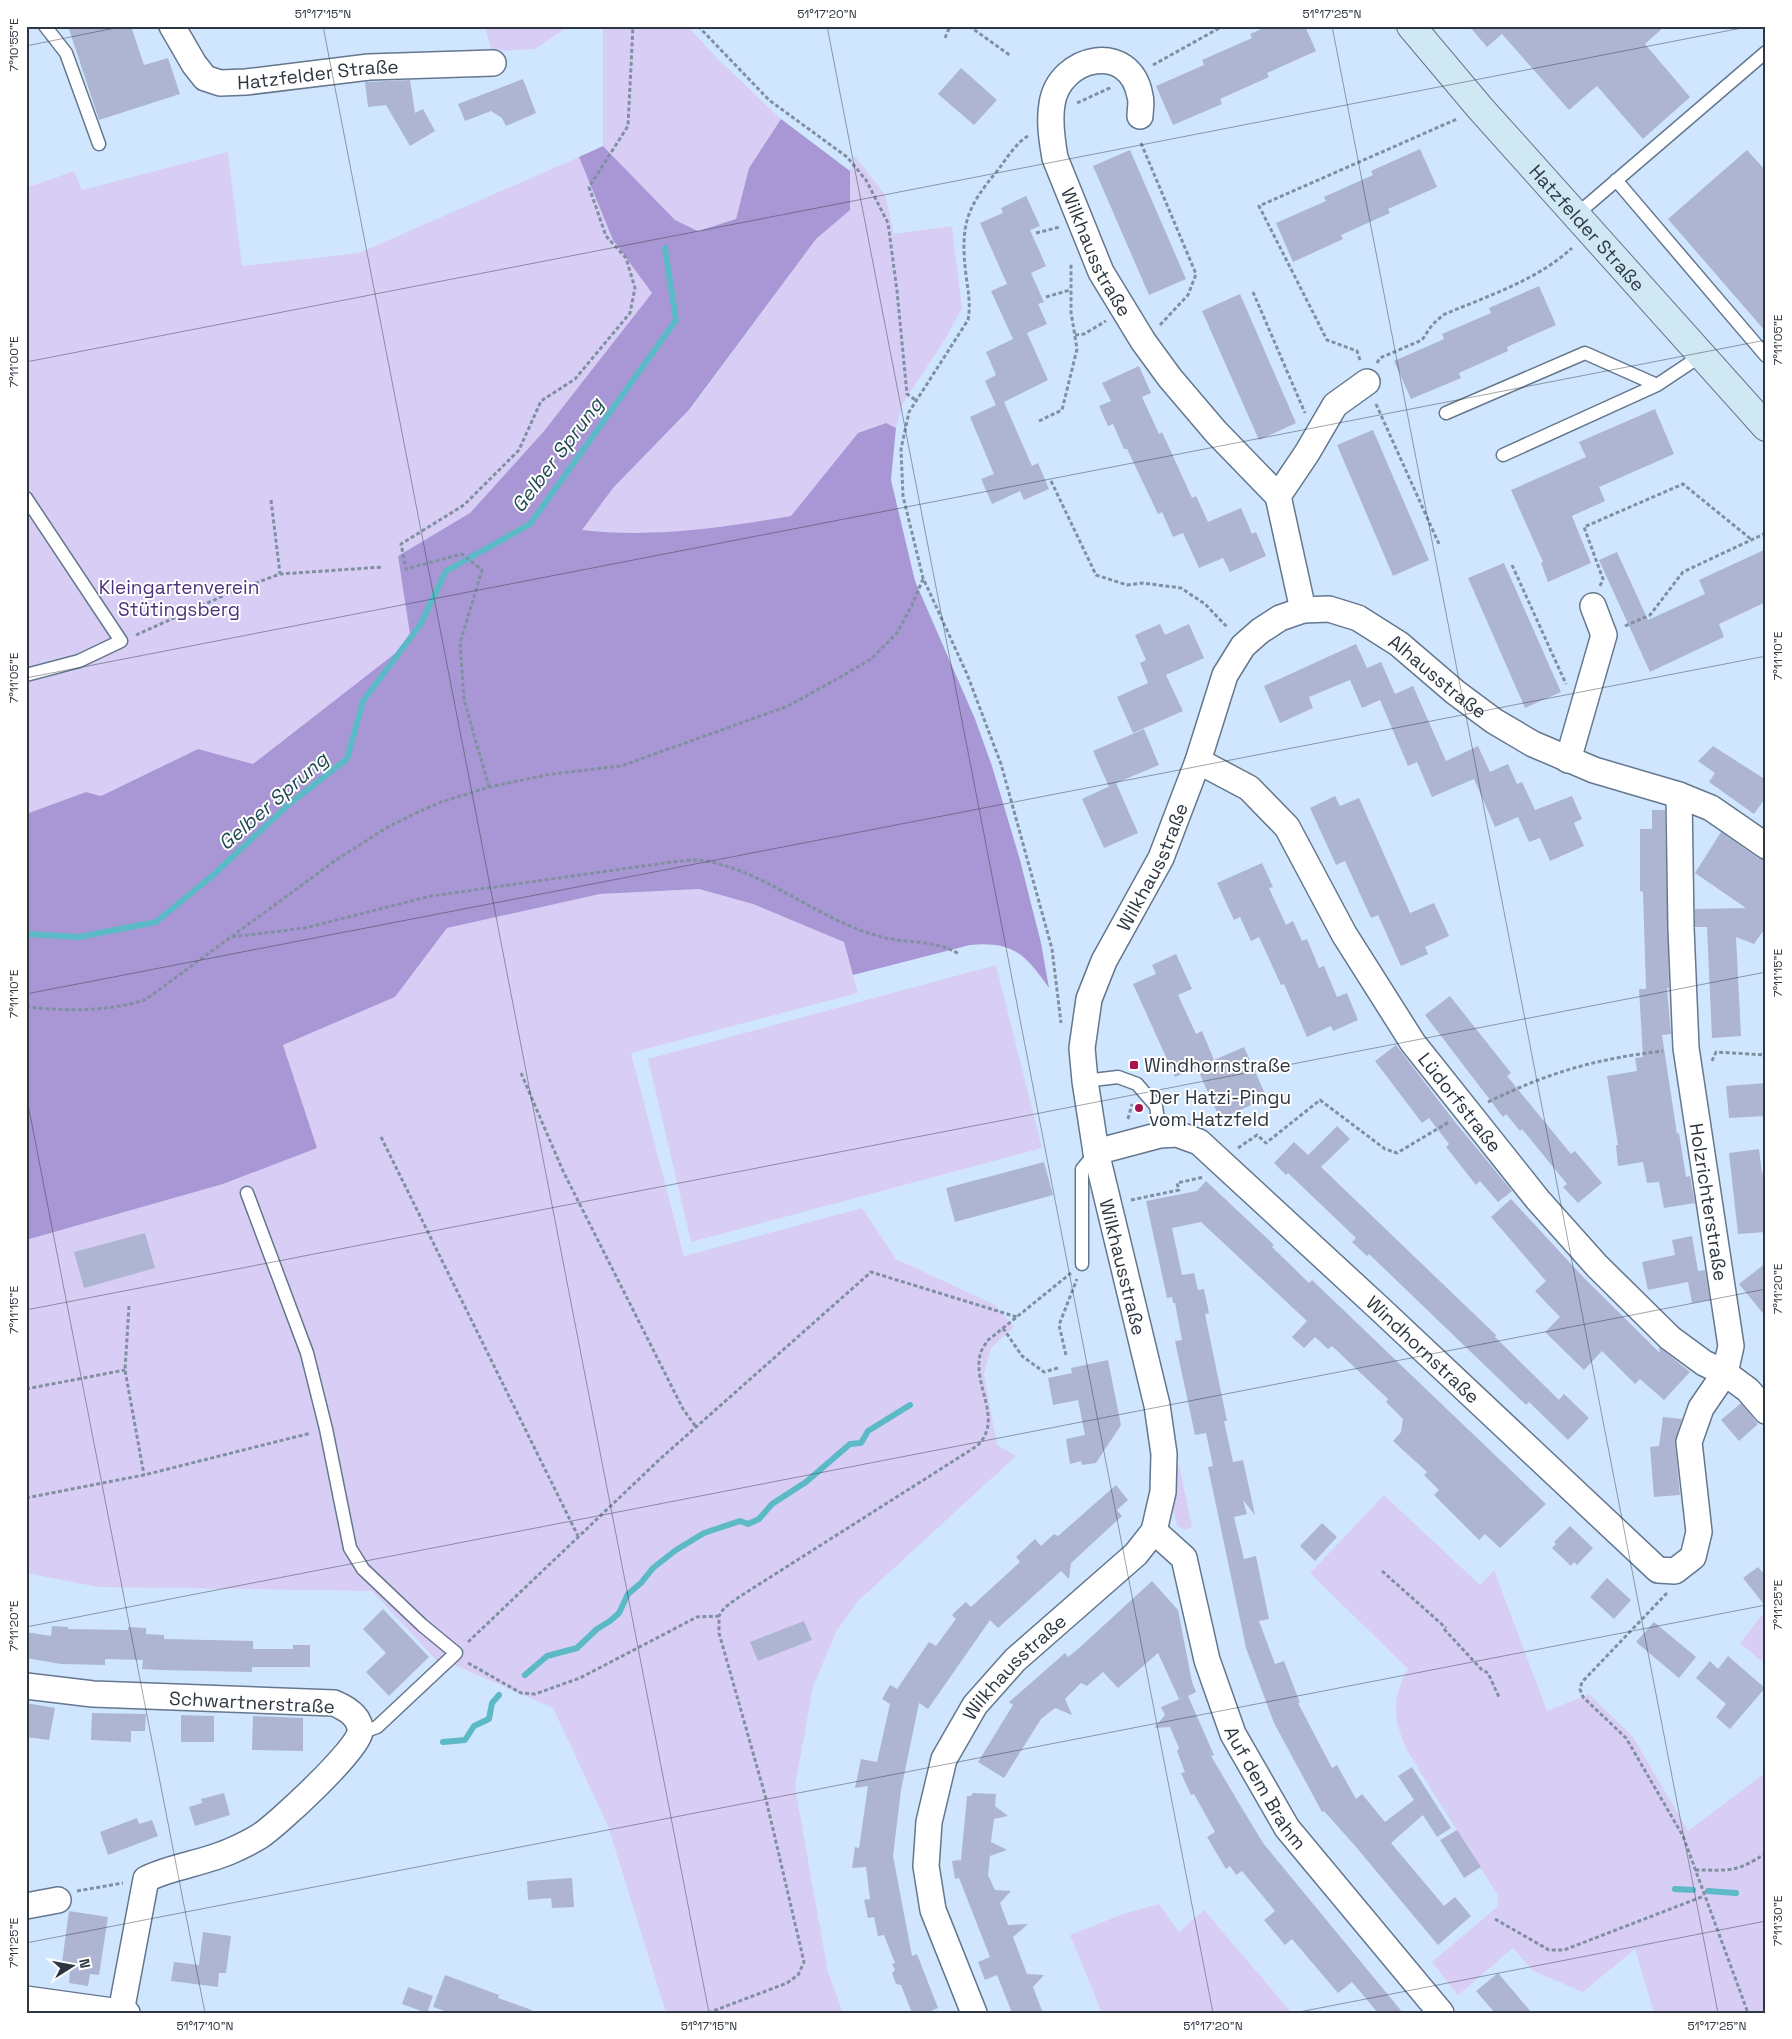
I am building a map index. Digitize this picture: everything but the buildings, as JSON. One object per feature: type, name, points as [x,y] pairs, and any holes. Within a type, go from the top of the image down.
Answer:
[{"type":"main road","name":"Hatzfelder Straße","points":[[1411,26],[1480,108],[1766,427]]},
{"type":"street","name":"Hatzfelder Straße","points":[[172,26],[194,64],[205,78],[220,83],[246,82],[368,66],[493,63]]},
{"type":"street","name":"Wilkhausstraße","points":[[1141,72],[1125,68],[1116,62],[1103,60],[1088,62],[1071,71],[1059,86],[1052,103],[1051,121],[1055,158],[1101,272],[1123,311],[1176,385],[1216,432],[1278,496]]},
{"type":"street","points":[[1140,116],[1141,72]]},
{"type":"street","points":[[1303,610],[1278,496],[1308,453],[1336,405],[1367,382]]},
{"type":"street","points":[[1568,760],[1604,635],[1593,606]]},
{"type":"street","name":"Alhausstraße","points":[[1303,610],[1329,609],[1358,618],[1399,644],[1455,692],[1494,720],[1533,744],[1594,770],[1679,795],[1710,808],[1766,846]]},
{"type":"street","name":"Wilkhausstraße","points":[[974,2013],[933,1910],[926,1866],[929,1822],[944,1759],[974,1705],[1014,1660],[1136,1554],[1154,1532],[1163,1492],[1163,1444],[1157,1405],[1096,1152],[1085,1081],[1082,1048],[1089,999],[1104,961],[1161,858],[1198,761],[1225,675],[1243,646],[1260,631],[1280,618],[1303,610]]},
{"type":"street","name":"Lüdorfstraße","points":[[1198,761],[1249,788],[1287,827],[1344,934],[1413,1043],[1538,1200],[1597,1266],[1670,1338],[1704,1363],[1724,1373],[1748,1390],[1766,1411]]},
{"type":"street","name":"Holzrichterstraße","points":[[1663,1581],[1694,1557],[1699,1532],[1689,1442],[1701,1408],[1724,1373],[1731,1346],[1686,1048],[1681,928],[1679,795]]},
{"type":"street","name":"Windhornstraße","points":[[1096,1152],[1160,1134],[1177,1134],[1199,1142],[1663,1581]]},
{"type":"street","name":"Auf dem Brahm","points":[[1154,1532],[1184,1558],[1207,1660],[1233,1734],[1287,1828],[1441,2013]]},
{"type":"street","name":"Schwartnerstraße","points":[[26,1686],[93,1694],[334,1703],[346,1708],[355,1716],[359,1723],[360,1732]]},
{"type":"street","points":[[26,1999],[124,2012],[146,1879],[232,1851],[261,1836],[299,1803],[325,1776],[357,1741],[360,1732]]},
{"type":"street","points":[[26,1906],[58,1900]]},
{"type":"lane","points":[[45,26],[66,54],[98,144]]},
{"type":"lane","points":[[1583,223],[1616,180],[1766,52]]},
{"type":"lane","points":[[1616,180],[1766,356]]},
{"type":"lane","points":[[1446,413],[1585,353],[1657,385]]},
{"type":"lane","points":[[1503,455],[1657,385],[1702,355]]},
{"type":"lane","points":[[26,498],[121,641],[79,661],[26,675]]},
{"type":"lane","points":[[1085,1081],[1118,1077],[1137,1084],[1156,1106],[1160,1134]]},
{"type":"lane","points":[[1082,1264],[1082,1169],[1096,1152]]},
{"type":"lane","points":[[247,1193],[308,1353],[326,1429],[350,1548],[363,1569],[456,1653],[377,1727],[360,1732]]},
{"type":"path","points":[[489,787],[464,700],[460,643],[482,570],[462,554],[406,569],[401,544],[464,505],[519,450],[541,401],[575,379],[630,313],[635,288],[626,258],[606,236],[589,187],[628,126],[633,26]]},
{"type":"path","points":[[698,26],[769,100],[847,157],[866,180],[888,223],[897,290],[907,394],[917,401]]},
{"type":"path","points":[[945,38],[950,26]]},
{"type":"path","points":[[970,26],[1011,56]]},
{"type":"path","points":[[1051,121],[1069,106],[1141,72],[1223,26]]},
{"type":"path","points":[[1438,544],[1367,382],[1357,351],[1327,340],[1259,206],[1419,137],[1480,108]]},
{"type":"path","points":[[1025,138],[972,203],[966,223],[964,242],[971,304],[968,320],[909,412],[901,448],[903,496],[923,578],[967,674],[1001,764],[1052,949],[1061,1026]]},
{"type":"path","points":[[1141,143],[1196,274],[1188,295],[1167,317]]},
{"type":"path","points":[[1367,382],[1380,358],[1422,340],[1432,325],[1443,315],[1543,270],[1570,249],[1583,223]]},
{"type":"path","points":[[1039,421],[1062,410],[1077,349],[1070,290],[1072,266],[1068,256]]},
{"type":"path","points":[[1046,297],[1070,290]]},
{"type":"path","points":[[1253,292],[1307,418],[1308,453]]},
{"type":"path","points":[[1075,335],[1084,334],[1123,311]]},
{"type":"path","points":[[1051,481],[1096,575],[1127,585],[1142,583],[1181,588],[1215,614],[1243,646]]},
{"type":"path","points":[[1593,606],[1603,579],[1584,528],[1683,484],[1752,540]]},
{"type":"path","points":[[271,500],[280,574]]},
{"type":"path","points":[[1604,635],[1650,615],[1683,572],[1766,533]]},
{"type":"path","points":[[1512,565],[1564,677],[1578,725]]},
{"type":"path","points":[[121,641],[234,591],[280,574],[383,566]]},
{"type":"path","points":[[26,1007],[61,1011],[121,1008],[145,1000],[336,860],[386,828],[441,802],[489,787],[551,774],[621,766],[788,706],[871,659],[897,633],[912,605],[923,578]]},
{"type":"path","points":[[231,937],[305,928],[431,896],[672,862],[704,861],[740,870],[848,926],[879,936],[948,947],[959,954]]},
{"type":"path","points":[[1716,1052],[1766,1055]]},
{"type":"path","points":[[521,1073],[563,1171],[683,1409],[696,1427]]},
{"type":"path","points":[[1122,1145],[1137,1084]]},
{"type":"path","points":[[1152,1196],[1179,1190],[1177,1182],[1226,1166],[1257,1136],[1266,1143],[1282,1130]]},
{"type":"path","points":[[381,1137],[578,1536]]},
{"type":"path","points":[[708,2013],[787,1983],[798,1975],[804,1962],[766,1795],[721,1645],[719,1616],[724,1608],[738,1597],[969,1451],[984,1438],[989,1428],[989,1413],[979,1374],[980,1354],[987,1341],[1082,1264]]},
{"type":"path","points":[[1066,1355],[1059,1325],[1082,1264]]},
{"type":"path","points":[[456,1653],[578,1536],[696,1427],[871,1272],[1017,1317]]},
{"type":"path","points":[[129,1306],[125,1370],[144,1475]]},
{"type":"path","points":[[1003,1328],[1022,1356],[1044,1372],[1058,1368]]},
{"type":"path","points":[[26,1390],[125,1370]]},
{"type":"path","points":[[26,1498],[144,1475],[326,1429]]},
{"type":"path","points":[[1382,1571],[1445,1628],[1481,1669],[1488,1673],[1499,1697]]},
{"type":"path","points":[[1663,1581],[1582,1682],[1580,1689],[1583,1697],[1626,1738],[1683,1836],[1748,2013]]},
{"type":"path","points":[[474,1667],[521,1693],[535,1694],[580,1678],[697,1617],[719,1616]]},
{"type":"path","points":[[1695,1870],[1730,1870],[1744,1867],[1766,1853]]},
{"type":"path","points":[[58,1900],[71,1893],[146,1879]]},
{"type":"path","points":[[1495,1920],[1549,1950],[1564,1950],[1704,1896]]},
{"type":"green space","points":[[484,26],[569,26],[535,49],[492,51]]},
{"type":"green space","points":[[603,26],[687,26],[721,62],[781,119],[749,168],[736,219],[698,231],[675,220],[603,146]]},
{"type":"green space","name":"Kleingartenverein Stütingsberg","points":[[228,152],[242,266],[359,253],[579,157],[613,240],[653,293],[544,431],[470,513],[398,556],[411,641],[253,764],[198,749],[101,796],[86,792],[26,814],[26,188],[74,171],[82,190]]},
{"type":"green space","points":[[855,156],[885,195],[894,234],[952,226],[962,308],[946,338],[903,403],[896,428],[885,423],[858,433],[791,516],[717,529],[638,534],[582,530],[613,488],[690,410],[816,239],[849,210],[850,171]]},
{"type":"green space","points":[[699,889],[753,904],[844,942],[858,993],[631,1053],[684,1256],[862,1208],[896,1259],[995,1305],[1014,1327],[991,1348],[984,1374],[997,1445],[1016,1456],[857,1602],[836,1632],[813,1687],[795,1787],[828,1972],[843,2013],[666,2013],[608,1826],[553,1708],[452,1664],[438,1662],[372,1591],[98,1587],[26,1573],[26,1240],[223,1184],[316,1148],[283,1045],[395,997],[447,928],[600,894]]},
{"type":"green space","points":[[996,965],[1042,1148],[691,1242],[648,1059]]},
{"type":"green space","points":[[1177,1465],[1179,1465],[1192,1527],[1186,1530],[1177,1526],[1173,1509]]},
{"type":"green space","points":[[1384,1495],[1480,1585],[1494,1570],[1547,1711],[1589,1694],[1633,1737],[1688,1831],[1766,1772],[1766,2013],[1654,2013],[1635,1949],[1583,1992],[1533,1971],[1513,1948],[1458,1995],[1432,1962],[1497,1907],[1498,1896],[1403,1741],[1396,1710],[1399,1691],[1408,1669],[1310,1573]]},
{"type":"green space","points":[[1766,1612],[1766,1665],[1740,1643]]},
{"type":"green space","points":[[1159,1904],[1179,1932],[1204,1910],[1292,2013],[1102,2013],[1070,1935],[1123,1914]]},
{"type":"shaded area","points":[[781,119],[850,171],[850,210],[816,239],[689,410],[613,488],[582,530],[634,533],[661,532],[713,528],[791,516],[858,433],[886,423],[896,428],[891,480],[915,581],[975,719],[992,766],[1020,860],[1041,943],[1049,988],[1033,966],[1017,952],[997,945],[985,944],[970,945],[853,975],[844,942],[753,904],[699,889],[600,894],[447,928],[395,997],[283,1045],[317,1148],[223,1184],[26,1240],[26,814],[86,792],[101,796],[198,749],[253,764],[411,641],[398,556],[470,513],[544,431],[652,293],[613,240],[579,157],[603,146],[675,220],[698,231],[736,219],[749,168]]},
{"type":"waterway","name":"Gelber Sprung","points":[[26,934],[79,937],[156,922],[212,876],[288,805],[347,759],[363,701],[420,625],[446,571],[530,524],[676,320],[665,248]]},
{"type":"waterway","points":[[525,1675],[547,1656],[577,1648],[597,1629],[610,1621],[619,1613],[628,1594],[641,1583],[653,1568],[676,1550],[704,1533],[740,1521],[748,1524],[759,1519],[772,1504],[806,1482],[850,1444],[861,1443],[868,1431],[910,1405]]},
{"type":"waterway","points":[[443,1742],[465,1740],[474,1726],[489,1719],[492,1703],[499,1695]]},
{"type":"waterway","points":[[1675,1889],[1693,1890]]},
{"type":"waterway","points":[[1708,1891],[1736,1893]]},
{"type":"place","name":"Windhornstraße","points":[[1134,1065]]},
{"type":"place","name":"Der Hatzi-Pingu vom Hatzfeld","points":[[1139,1108]]}]
